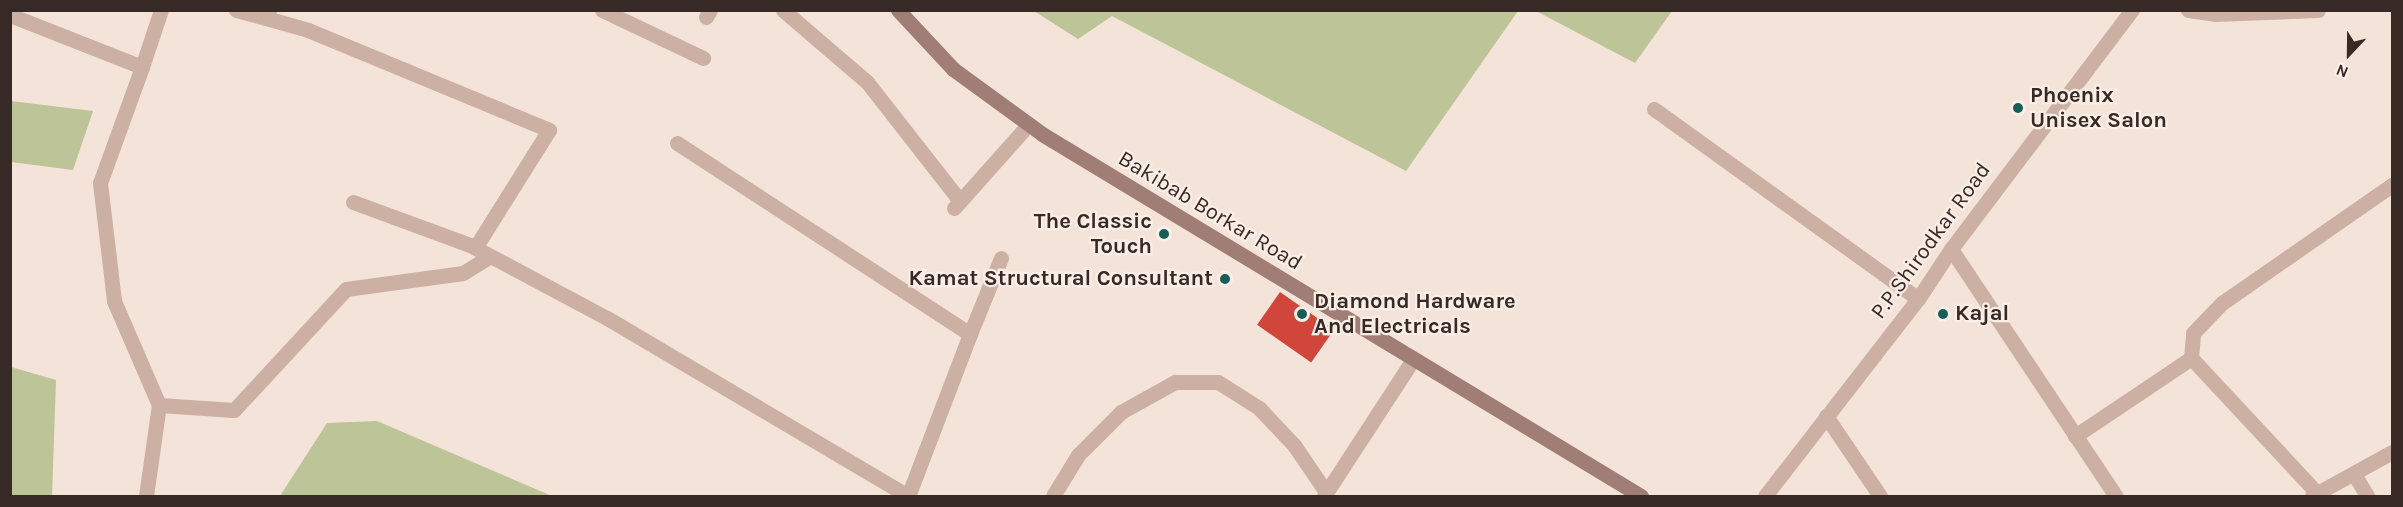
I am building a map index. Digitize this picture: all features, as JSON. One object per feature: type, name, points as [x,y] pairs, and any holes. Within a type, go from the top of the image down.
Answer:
[{"type":"street","points":[[146,496],[159,405],[114,301],[100,183],[161,10]]},
{"type":"street","points":[[236,10],[267,14],[549,130],[475,248]]},
{"type":"street","points":[[602,10],[703,58]]},
{"type":"street","points":[[783,10],[867,82],[957,205],[1028,124]]},
{"type":"street","name":"Bakibab Borkar Road","points":[[898,10],[953,69],[1028,124],[1412,361],[1641,496]]},
{"type":"street","name":"P.P.Shirodkar Road","points":[[1764,496],[1918,299],[1951,249],[2132,10]]},
{"type":"street","points":[[2188,10],[2215,14],[2317,11]]},
{"type":"street","points":[[10,15],[142,68]]},
{"type":"street","points":[[1654,109],[1918,299]]},
{"type":"street","points":[[677,143],[970,334]]},
{"type":"street","points":[[2392,185],[2222,303],[2193,333],[2191,358],[2315,495],[2392,452]]},
{"type":"street","points":[[353,202],[475,248],[607,318],[908,496],[970,334],[1002,258]]},
{"type":"street","points":[[1951,249],[2116,496]]},
{"type":"street","points":[[159,405],[234,410],[346,289],[463,273],[490,256]]},
{"type":"street","points":[[2075,436],[2191,358]]},
{"type":"street","points":[[1053,496],[1078,455],[1121,412],[1175,382],[1218,382],[1258,408],[1294,445],[1325,494],[1412,361]]},
{"type":"street","points":[[1826,416],[1880,496]]},
{"type":"street","points":[[2354,474],[2367,496]]},
{"type":"green space","points":[[1672,10],[1635,63],[1536,11]]},
{"type":"green space","points":[[1034,11],[1518,11],[1406,171],[1112,16],[1078,39]]},
{"type":"green space","points":[[11,101],[93,111],[73,170],[11,162]]},
{"type":"green space","points":[[11,367],[56,380],[52,496],[11,496]]},
{"type":"green space","points":[[377,421],[552,496],[280,496],[327,423]]},
{"type":"building","points":[[1280,292],[1334,330],[1311,363],[1257,325]]},
{"type":"place","name":"Phoenix Unisex Salon","points":[[2018,108]]},
{"type":"place","name":"The Classic Touch","points":[[1164,234]]},
{"type":"place","name":"Kamat Structural Consultant","points":[[1225,279]]},
{"type":"place","name":"Diamond Hardware And Electricals","points":[[1302,314]]},
{"type":"place","name":"Kajal","points":[[1943,314]]}]
